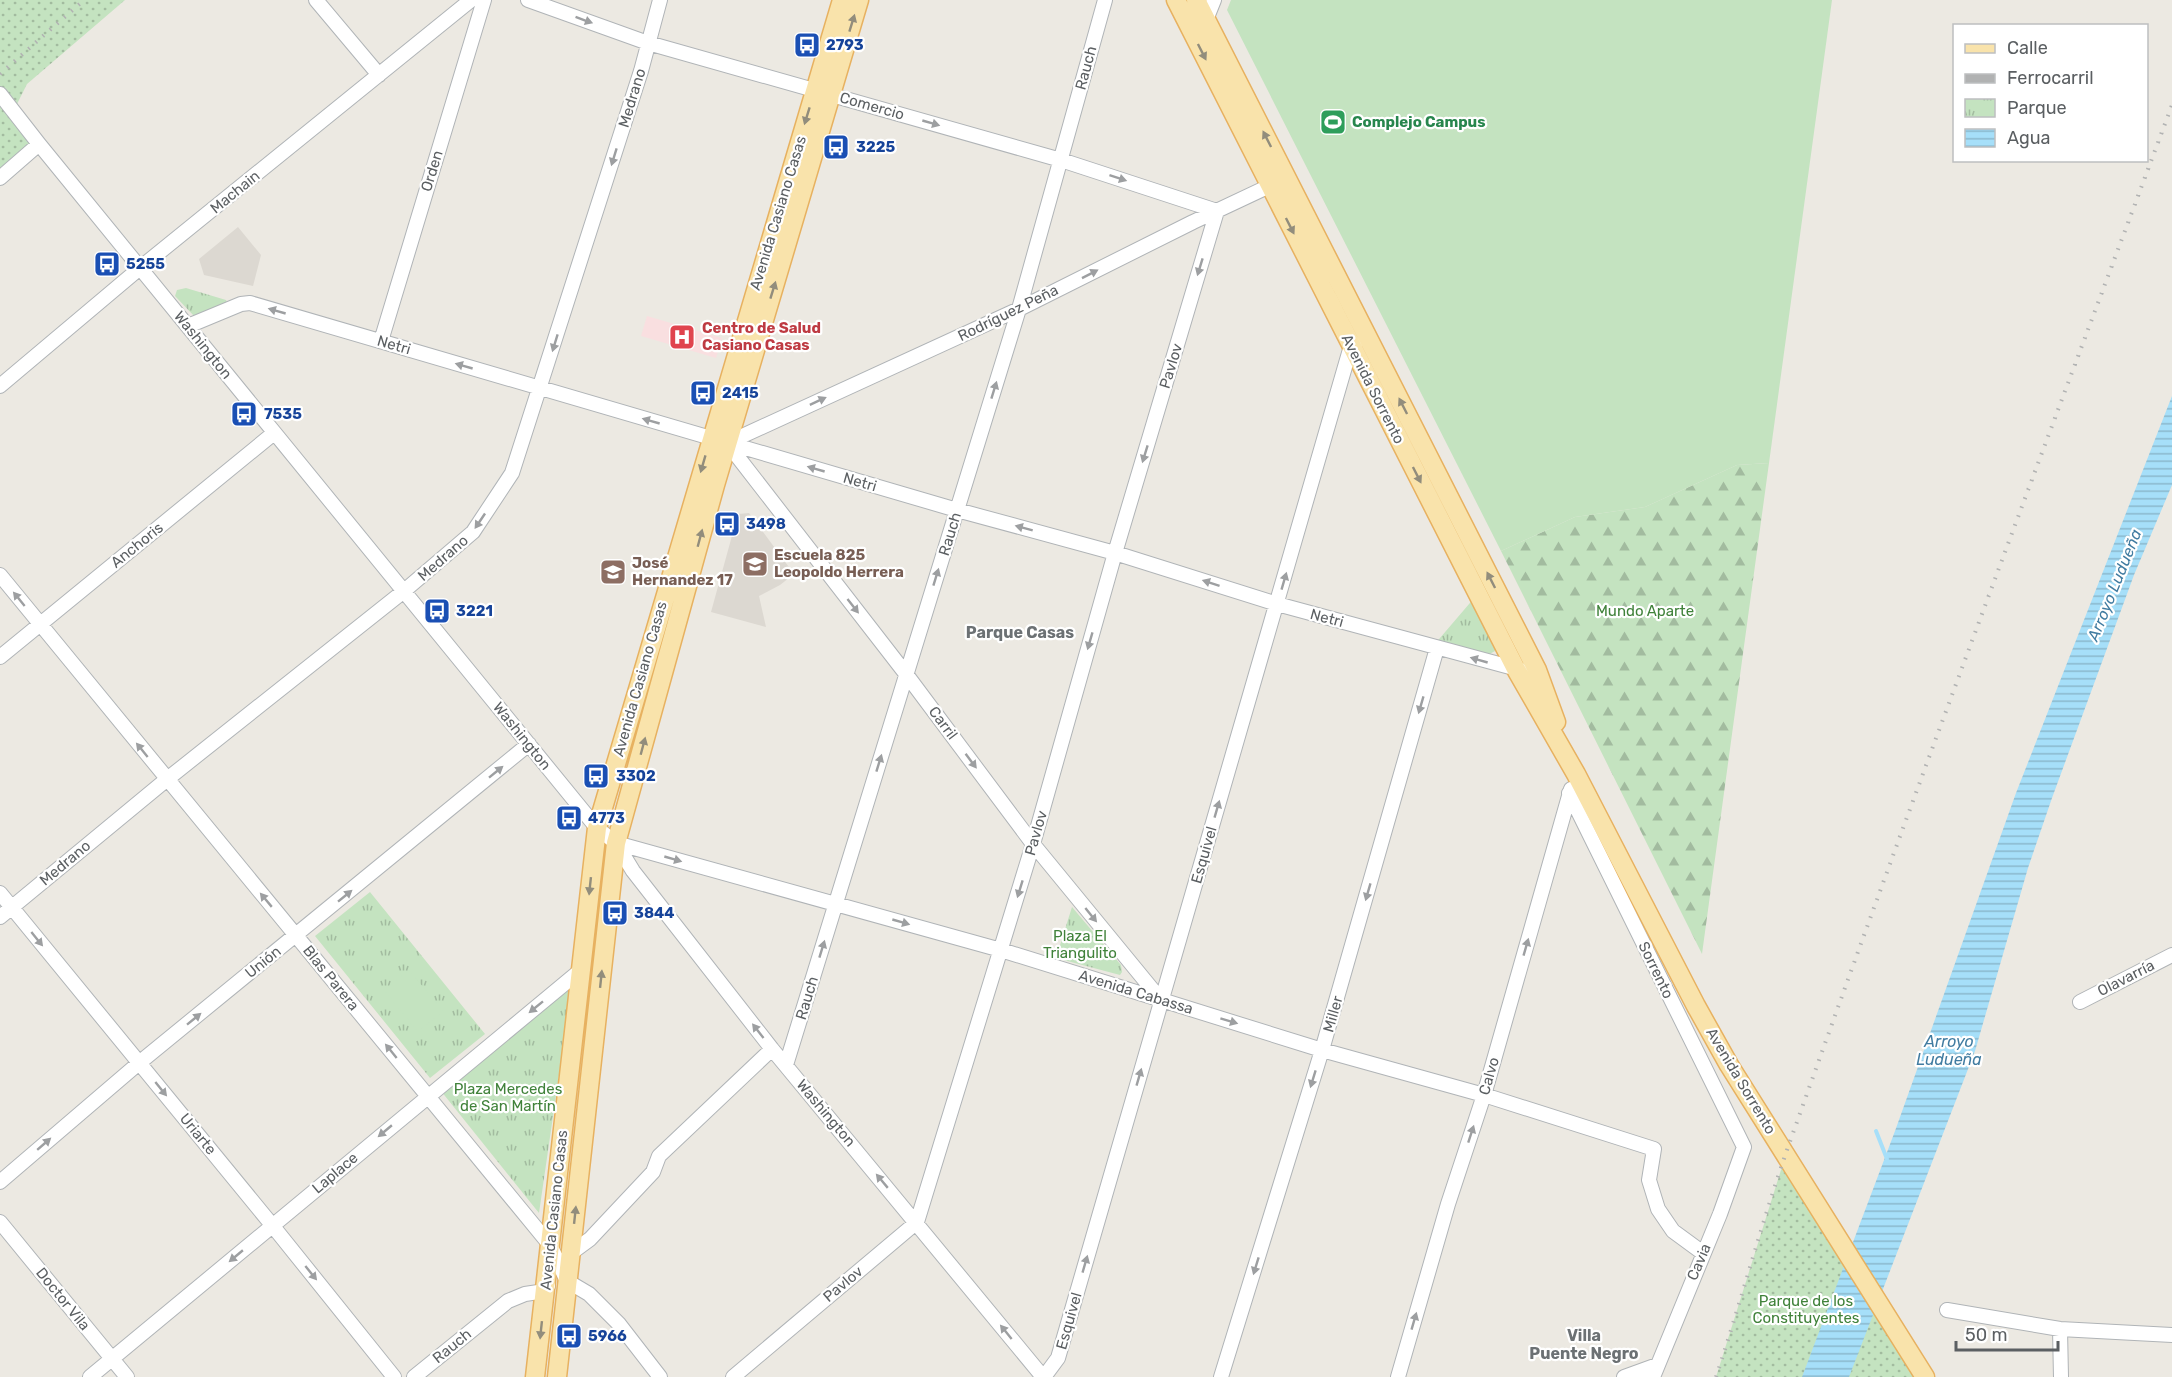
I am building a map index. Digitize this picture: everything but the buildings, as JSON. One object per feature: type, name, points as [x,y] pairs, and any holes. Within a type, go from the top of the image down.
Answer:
[{"type":"main road","name":"Avenida Casiano Casas","points":[[823,92],[842,0]]},
{"type":"main road","name":"Avenida Casiano Casas","points":[[535,1377],[597,828],[719,441],[823,92],[859,0]]},
{"type":"main road","name":"Avenida Sorrento","points":[[1176,0],[1198,25],[1359,342],[1517,670],[1576,774],[1696,1006],[1729,1065],[1925,1377]]},
{"type":"main road","name":"Avenida Sorrento","points":[[1196,0],[1198,25]]},
{"type":"main road","name":"Avenida Sorrento","points":[[1359,342],[1537,670],[1576,774]]},
{"type":"main road","name":"Avenida Casiano Casas","points":[[557,1377],[566,1267],[616,843],[719,441]]},
{"type":"street","points":[[316,0],[379,75]]},
{"type":"street","name":"Machain","points":[[0,386],[140,268],[471,0]]},
{"type":"street","name":"Orden","points":[[381,342],[484,0]]},
{"type":"street","name":"Comercio","points":[[528,0],[648,43],[1061,160],[1217,210]]},
{"type":"street","name":"Medrano","points":[[0,917],[166,780],[404,591],[473,532],[512,473],[541,388],[660,0]]},
{"type":"street","name":"Rauch","points":[[786,1065],[1019,309],[1105,0]]},
{"type":"street","points":[[1198,25],[1214,0]]},
{"type":"street","name":"Washington","points":[[0,94],[597,828],[616,843],[633,871],[772,1049],[1044,1377]]},
{"type":"street","points":[[0,178],[39,144]]},
{"type":"street","name":"Rodríguez Peña","points":[[719,441],[1019,309],[1278,182]]},
{"type":"street","name":"Pavlov","points":[[733,1377],[917,1222],[1033,844],[1115,553],[1217,210]]},
{"type":"street","name":"Netri","points":[[188,326],[241,304],[250,303],[957,510],[1115,553],[1277,604],[1517,670],[1537,670]]},
{"type":"street","name":"Esquivel","points":[[1044,1377],[1058,1358],[1277,604],[1359,342]]},
{"type":"street","name":"Anchoris","points":[[0,657],[274,432]]},
{"type":"street","name":"Carril","points":[[719,441],[906,674],[1033,844],[1161,1000]]},
{"type":"street","name":"Blas Parera","points":[[0,575],[566,1267]]},
{"type":"street","name":"Miller","points":[[1221,1377],[1323,1050],[1437,648]]},
{"type":"street","name":"Unión","points":[[0,1182],[139,1063],[529,744]]},
{"type":"street","name":"Calvo","points":[[1398,1377],[1448,1204],[1484,1095],[1576,774]]},
{"type":"street","name":"Sorrento","points":[[1569,793],[1744,1147]]},
{"type":"street","name":"Avenida Cabassa","points":[[616,843],[1001,950],[1323,1050],[1484,1095],[1654,1149],[1649,1180],[1658,1209],[1673,1231],[1703,1253]]},
{"type":"street","name":"Uriarte","points":[[0,893],[394,1377]]},
{"type":"street","name":"Olavarría","points":[[2080,1002],[2172,955]]},
{"type":"street","name":"Laplace","points":[[90,1377],[581,970]]},
{"type":"street","points":[[545,1291],[653,1172],[659,1156],[772,1049]]},
{"type":"street","name":"Cavia","points":[[1655,1371],[1720,1214],[1744,1147]]},
{"type":"street","name":"Doctor Vila","points":[[0,1222],[127,1377]]},
{"type":"street","points":[[566,1267],[619,1324],[660,1377]]},
{"type":"street","name":"Rauch","points":[[414,1377],[508,1301],[525,1294],[545,1291]]},
{"type":"street","points":[[1947,1310],[2060,1329],[2172,1335]]},
{"type":"street","points":[[2060,1329],[2061,1377]]},
{"type":"street","points":[[1624,1377],[1655,1371]]},
{"type":"shaded area","points":[[238,227],[261,255],[253,286],[204,275],[199,259]]},
{"type":"shaded area","name":"Centro de Salud Casiano Casas","points":[[647,316],[722,338],[716,358],[641,336]]},
{"type":"shaded area","name":"Escuela 825 Leopoldo Herrera","points":[[749,513],[794,574],[780,585],[759,596],[766,627],[711,612],[738,514]]},
{"type":"green space","points":[[0,0],[125,0],[27,84],[14,110],[39,144],[0,178]]},
{"type":"green space","points":[[1231,0],[1832,0],[1769,463],[1737,465],[1645,507],[1575,517],[1501,551],[1227,10]]},
{"type":"green space","points":[[186,288],[227,302],[194,316],[175,296],[177,290]]},
{"type":"green space","name":"Mundo Aparte","points":[[1769,463],[1702,954],[1501,551],[1575,517],[1645,507],[1737,465]]},
{"type":"green space","points":[[1475,597],[1497,645],[1495,651],[1486,656],[1434,645]]},
{"type":"green space","name":"Plaza Mercedes de San Martín","points":[[370,892],[485,1034],[430,1078],[315,936]]},
{"type":"green space","name":"Plaza El Triangulito","points":[[1072,907],[1121,965],[1120,975],[1056,958]]},
{"type":"green space","points":[[409,970],[443,1011],[418,1032],[384,990]]},
{"type":"green space","name":"Plaza Mercedes de San Martín","points":[[572,985],[539,1213],[441,1091]]},
{"type":"green space","name":"Parque de los Constituyentes","points":[[1786,1154],[1925,1377],[1716,1377]]},
{"type":"water","name":"Arroyo Ludueña","points":[[2172,396],[2172,485],[2134,575],[2052,798],[2028,868],[1975,1051],[1849,1377],[1802,1377],[1895,1131],[2016,793]]},
{"type":"waterway","points":[[1876,1131],[1887,1159]]},
{"type":"railway","points":[[0,74],[84,0]]},
{"type":"railway","points":[[1716,1377],[1787,1150],[1977,627],[2172,105]]},
{"type":"place","name":"2793","points":[[807,45]]},
{"type":"place","name":"Complejo Campus","points":[[1333,122]]},
{"type":"place","name":"3225","points":[[836,147]]},
{"type":"place","name":"5255","points":[[107,264]]},
{"type":"place","name":"Centro de Salud Casiano Casas","points":[[682,337]]},
{"type":"place","name":"2415","points":[[703,393]]},
{"type":"place","name":"7535","points":[[244,414]]},
{"type":"place","name":"3498","points":[[727,524]]},
{"type":"place","name":"Escuela 825 Leopoldo Herrera","points":[[755,564]]},
{"type":"place","name":"José Hernandez 17","points":[[613,572]]},
{"type":"place","name":"3221","points":[[437,611]]},
{"type":"place","name":"3302","points":[[596,776]]},
{"type":"place","name":"4773","points":[[569,818]]},
{"type":"place","name":"3844","points":[[615,913]]},
{"type":"place","name":"5966","points":[[569,1336]]},
{"type":"district","name":"Parque Casas","points":[[1020,632]]},
{"type":"district","name":"Villa Puente Negro","points":[[1584,1344]]}]
